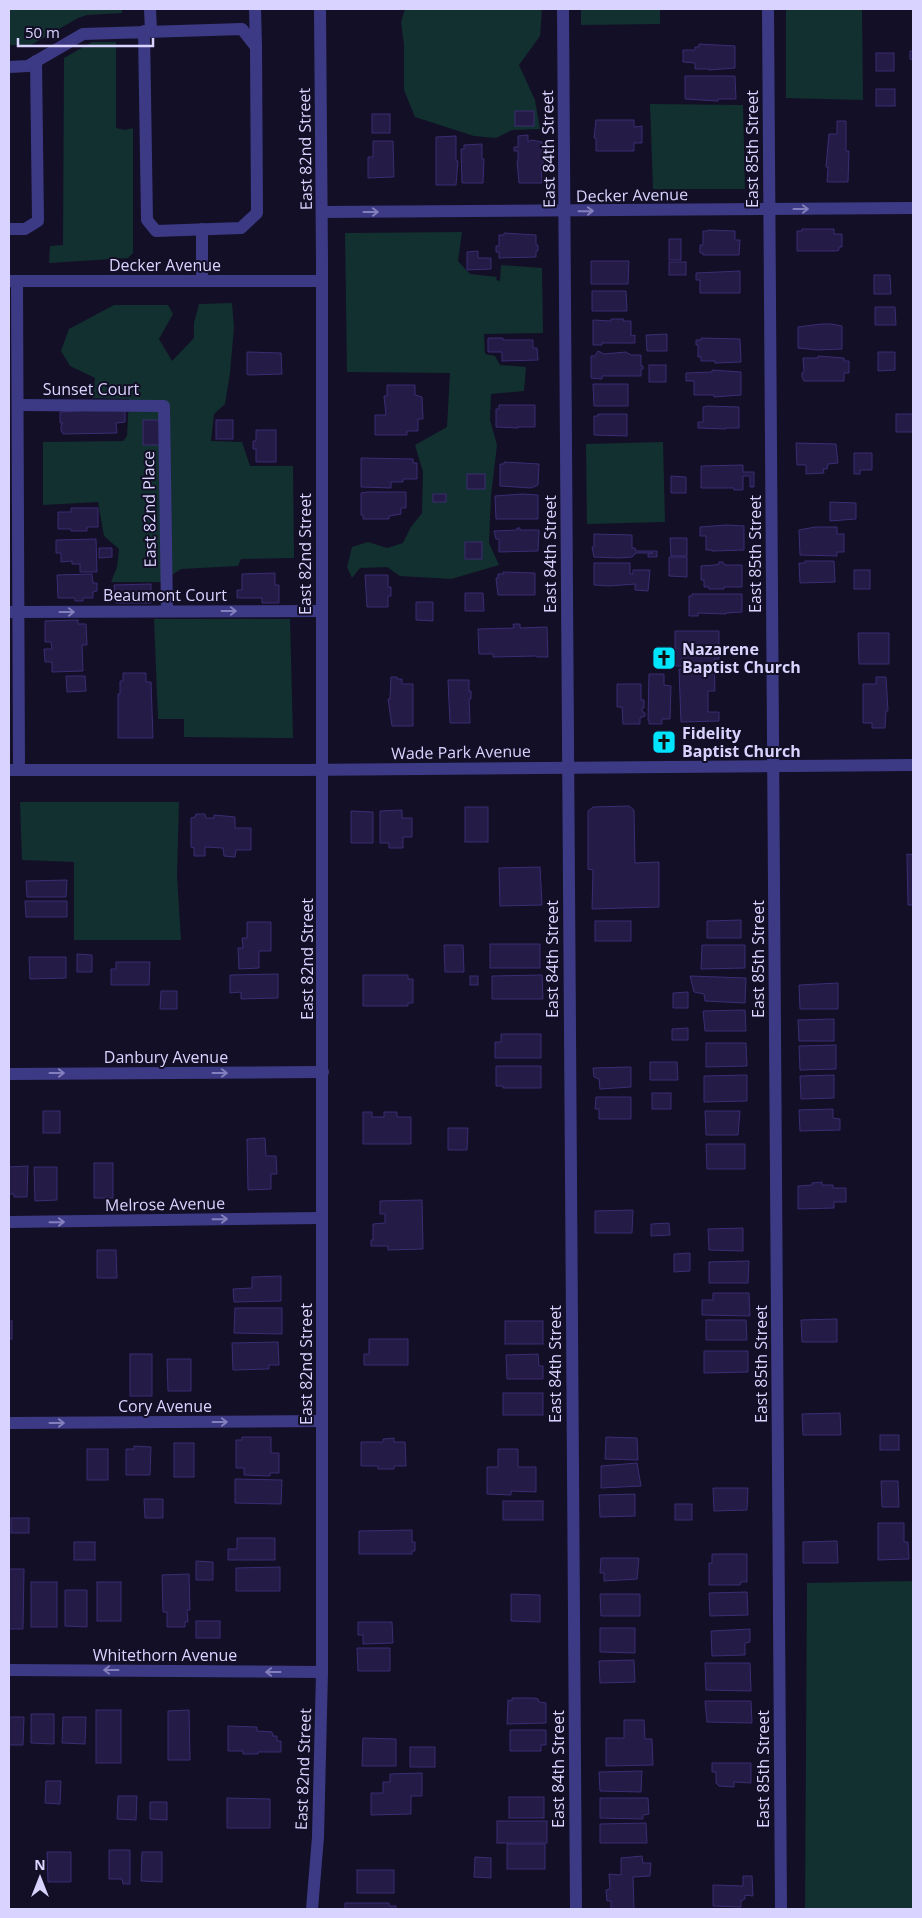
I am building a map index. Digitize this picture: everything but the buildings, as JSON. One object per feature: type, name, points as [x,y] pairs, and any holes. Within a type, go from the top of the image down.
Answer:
[{"type":"street","points":[[150,9],[147,31],[147,220],[156,231],[241,228],[257,212],[255,9]]},
{"type":"street","name":"East 82nd Street","points":[[312,1909],[318,1836],[322,1672],[322,212],[320,9]]},
{"type":"street","name":"East 84th Street","points":[[563,9],[576,1909]]},
{"type":"street","name":"East 85th Street","points":[[768,9],[781,1909]]},
{"type":"street","points":[[9,67],[28,66],[83,34],[242,29],[256,48]]},
{"type":"street","points":[[9,229],[25,229],[38,221],[36,61]]},
{"type":"street","name":"Decker Avenue","points":[[322,212],[565,212],[913,208]]},
{"type":"street","points":[[202,229],[202,281]]},
{"type":"street","points":[[13,281],[18,405],[13,612],[14,770]]},
{"type":"street","name":"Decker Avenue","points":[[13,281],[322,281]]},
{"type":"street","name":"Sunset Court","points":[[18,405],[164,406]]},
{"type":"street","name":"East 82nd Place","points":[[164,406],[167,611]]},
{"type":"street","name":"Beaumont Court","points":[[13,612],[321,611]]},
{"type":"street","name":"Wade Park Avenue","points":[[14,770],[322,770],[913,765]]},
{"type":"street","name":"Danbury Avenue","points":[[9,1074],[323,1072]]},
{"type":"street","name":"Melrose Avenue","points":[[9,1222],[322,1218]]},
{"type":"street","name":"Cory Avenue","points":[[9,1423],[322,1421]]},
{"type":"street","name":"Whitethorn Avenue","points":[[9,1670],[322,1672]]},
{"type":"green space","points":[[9,9],[122,9],[122,13],[87,15],[78,18],[31,45],[9,45]]},
{"type":"green space","points":[[405,9],[542,9],[540,36],[519,65],[535,100],[540,129],[512,130],[496,138],[474,136],[415,117],[404,90],[404,45],[401,22]]},
{"type":"green space","points":[[581,9],[660,9],[660,24],[581,25]]},
{"type":"green space","points":[[786,9],[862,9],[863,100],[786,98]]},
{"type":"green space","points":[[92,42],[116,42],[116,128],[125,130],[133,128],[133,253],[128,258],[49,263],[50,246],[63,245],[64,58]]},
{"type":"green space","points":[[650,104],[743,105],[745,189],[653,189]]},
{"type":"green space","points":[[462,232],[458,261],[470,274],[497,277],[496,280],[500,281],[501,265],[542,268],[543,333],[484,334],[485,354],[495,356],[500,365],[526,367],[524,391],[491,394],[490,420],[497,445],[491,496],[489,543],[499,565],[451,579],[400,576],[387,567],[360,568],[352,578],[347,567],[352,547],[368,542],[387,548],[403,543],[411,527],[422,513],[423,472],[415,445],[447,427],[450,373],[347,372],[345,233]]},
{"type":"green space","points":[[232,303],[234,327],[230,373],[225,404],[214,414],[211,441],[242,442],[250,466],[293,466],[294,558],[241,559],[238,566],[181,569],[161,582],[111,582],[117,567],[119,549],[104,536],[98,502],[43,505],[43,442],[123,441],[127,436],[129,399],[93,398],[95,378],[70,366],[61,351],[69,329],[114,305],[168,305],[173,314],[159,339],[172,361],[194,338],[194,323],[199,304]]},
{"type":"green space","points":[[663,442],[665,522],[587,524],[586,444]]},
{"type":"green space","points":[[154,619],[290,619],[293,738],[184,737],[184,719],[158,719]]},
{"type":"green space","points":[[20,802],[179,802],[177,875],[181,940],[74,940],[74,862],[22,860]]},
{"type":"green space","points":[[913,1581],[913,1909],[805,1909],[807,1583]]},
{"type":"place","name":"Nazarene Baptist Church","points":[[664,658]]},
{"type":"place","name":"Fidelity Baptist Church","points":[[664,742]]}]
